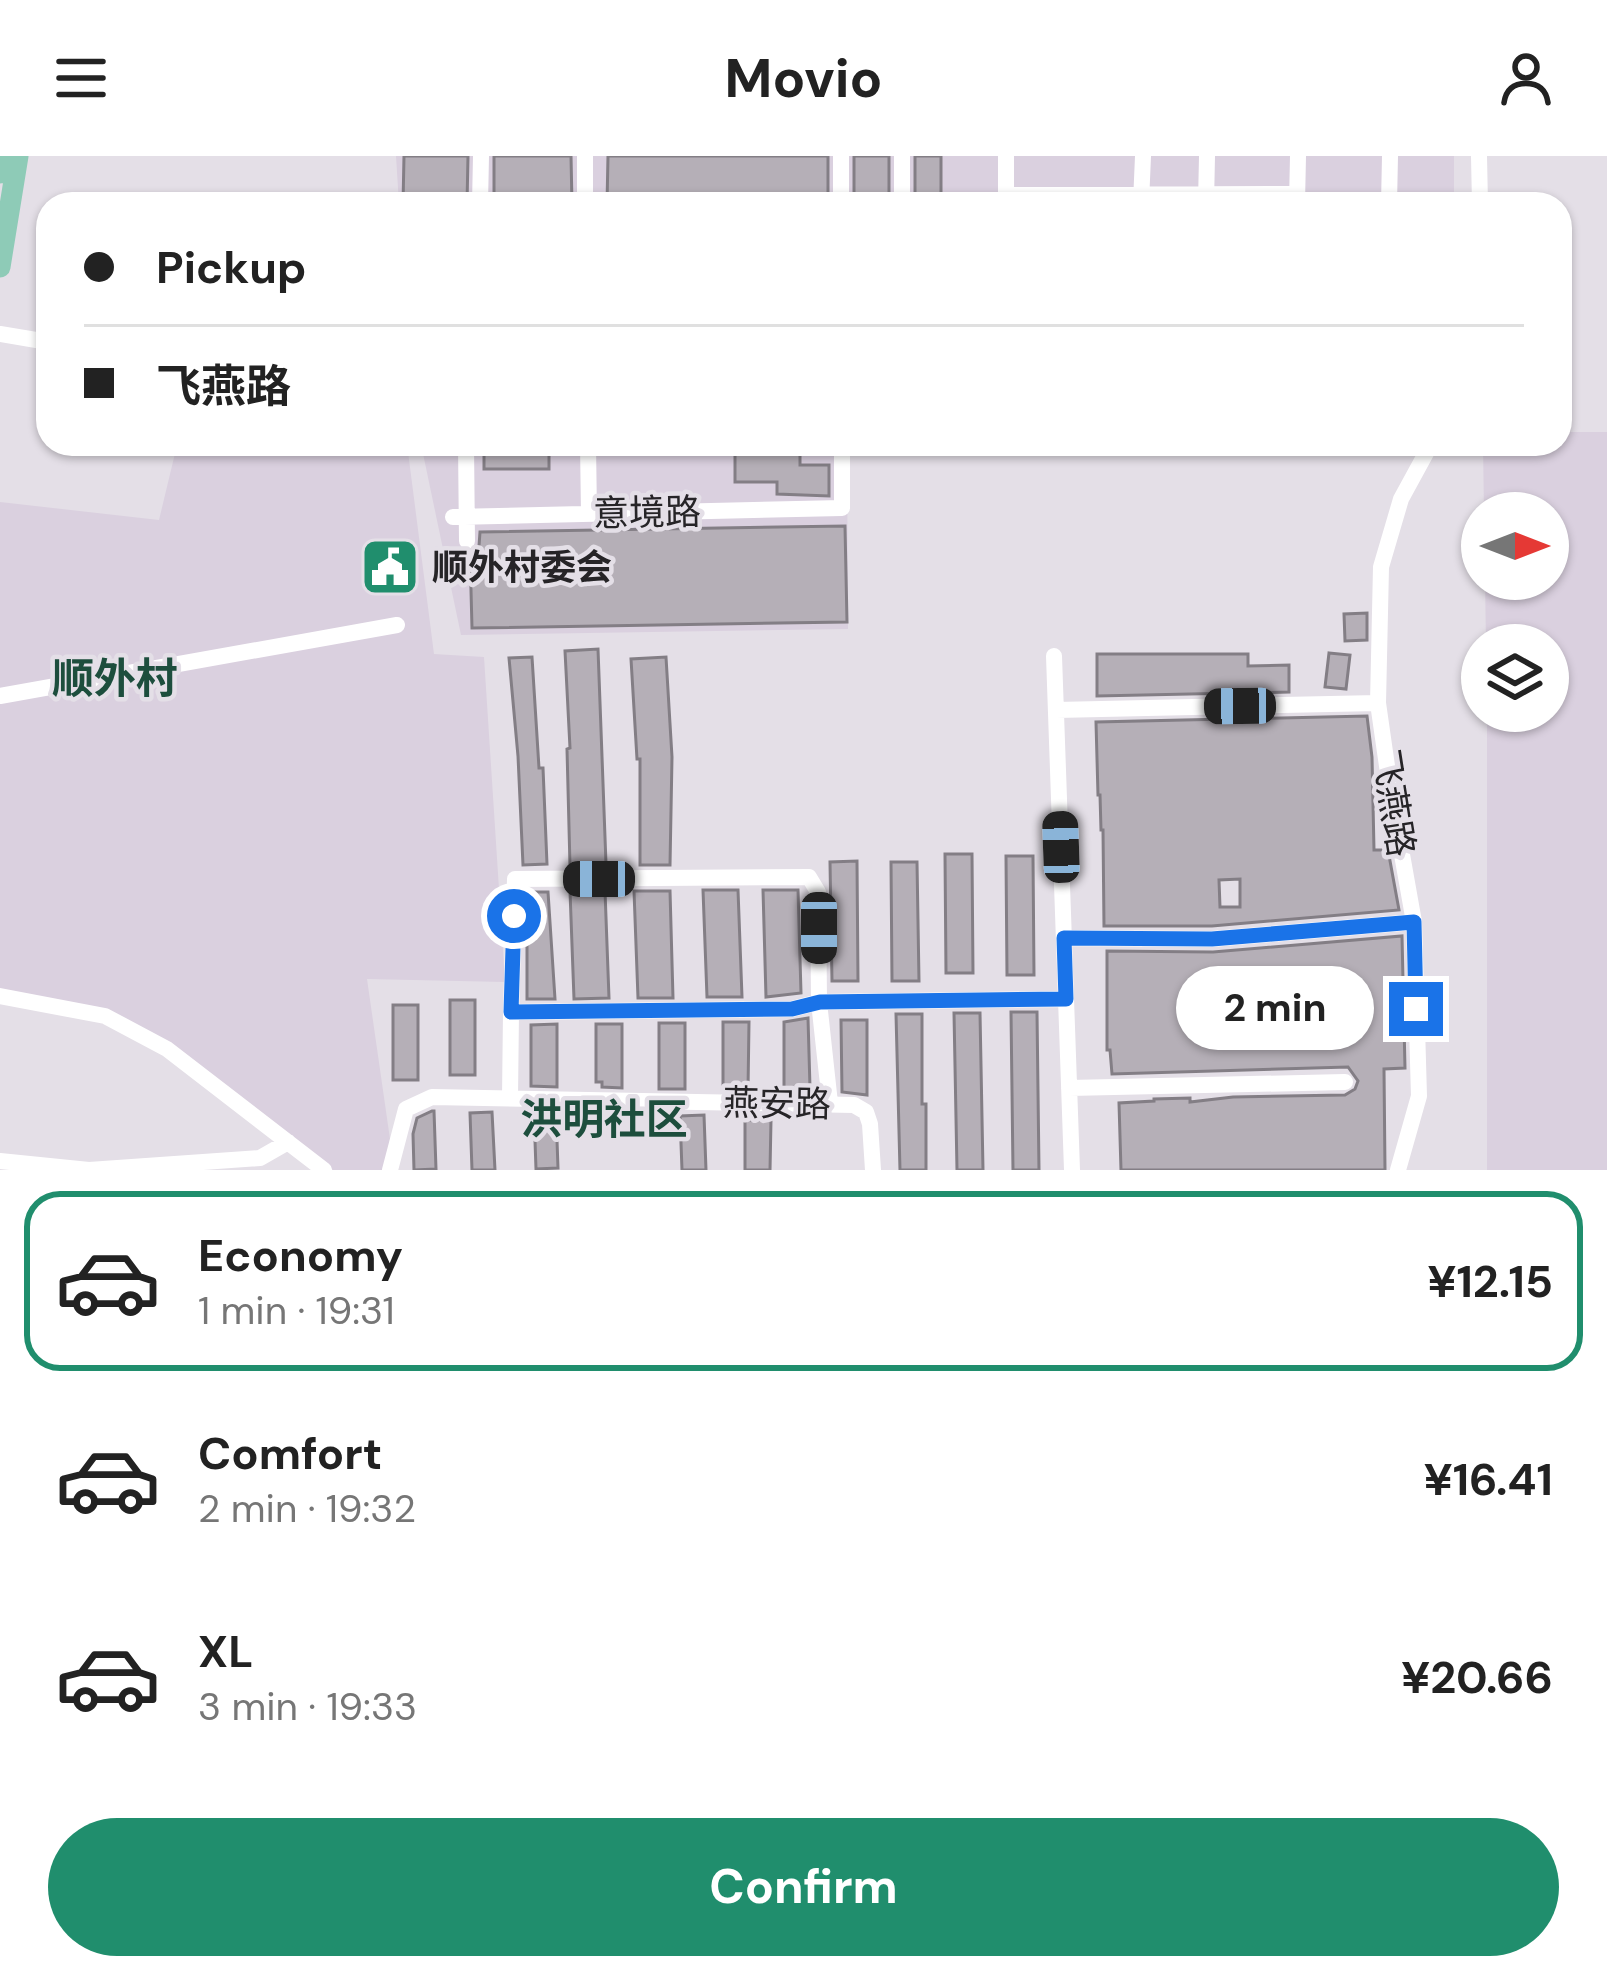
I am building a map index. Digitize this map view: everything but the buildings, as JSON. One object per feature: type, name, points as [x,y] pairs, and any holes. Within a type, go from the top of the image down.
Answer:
[{"type":"main road","points":[[0,173],[3,156]]},
{"type":"main road","points":[[0,267],[18,156]]},
{"type":"street","points":[[480,192],[481,156]]},
{"type":"street","points":[[585,156],[585,192]]},
{"type":"street","points":[[841,156],[841,192]]},
{"type":"street","points":[[902,156],[902,192]]},
{"type":"street","points":[[1006,156],[1006,192]]},
{"type":"street","points":[[1141,192],[1143,156]]},
{"type":"street","points":[[1206,192],[1207,156]]},
{"type":"street","points":[[1297,192],[1298,156]]},
{"type":"street","points":[[1389,192],[1390,156]]},
{"type":"street","points":[[1479,156],[1480,192]]},
{"type":"street","points":[[0,334],[36,340]]},
{"type":"street","points":[[465,456],[460,516],[467,541]]},
{"type":"street","points":[[588,456],[589,514]]},
{"type":"street","name":"意境路","points":[[460,516],[842,508],[842,456]]},
{"type":"street","name":"飞燕路","points":[[1399,1170],[1419,1096],[1414,922],[1378,703],[1381,567],[1401,499],[1424,456]]},
{"type":"street","points":[[0,696],[397,625]]},
{"type":"street","points":[[1054,656],[1072,1170]]},
{"type":"street","points":[[1056,710],[1378,703]]},
{"type":"street","points":[[510,1098],[515,879],[809,877],[818,892],[820,1002],[830,1103]]},
{"type":"street","points":[[1064,938],[1212,939],[1414,922]]},
{"type":"street","points":[[0,997],[105,1016],[167,1049],[324,1170]]},
{"type":"street","points":[[511,1012],[1066,999]]},
{"type":"street","points":[[1069,1088],[1345,1082]]},
{"type":"street","name":"燕安路","points":[[390,1170],[406,1109],[433,1096],[854,1105],[866,1112],[870,1124],[873,1170]]},
{"type":"street","points":[[0,1161],[89,1170],[260,1158],[288,1142]]},
{"type":"shaded area","points":[[396,156],[1454,156],[1454,192],[398,192]]},
{"type":"shaded area","points":[[1572,432],[1607,432],[1607,1170],[1487,1170],[1487,732],[1569,732],[1569,624],[1486,624],[1485,600],[1569,600],[1569,492],[1484,492],[1483,456],[1572,456]]},
{"type":"shaded area","points":[[174,456],[409,456],[434,654],[484,657],[505,982],[367,979],[390,1139],[385,1170],[333,1170],[160,1037],[0,989],[0,502],[159,520]]},
{"type":"shaded area","points":[[424,456],[847,456],[848,629],[461,635]]},
{"type":"place","name":"顺外村委会","points":[[390,567]]},
{"type":"district","name":"顺外村","points":[[115,678]]},
{"type":"district","name":"洪明社区","points":[[604,1119]]},
{"type":"route","points":[[514,916],[511,1012],[1066,999],[1064,938],[1212,939],[1414,922],[1416,1009]]}]
